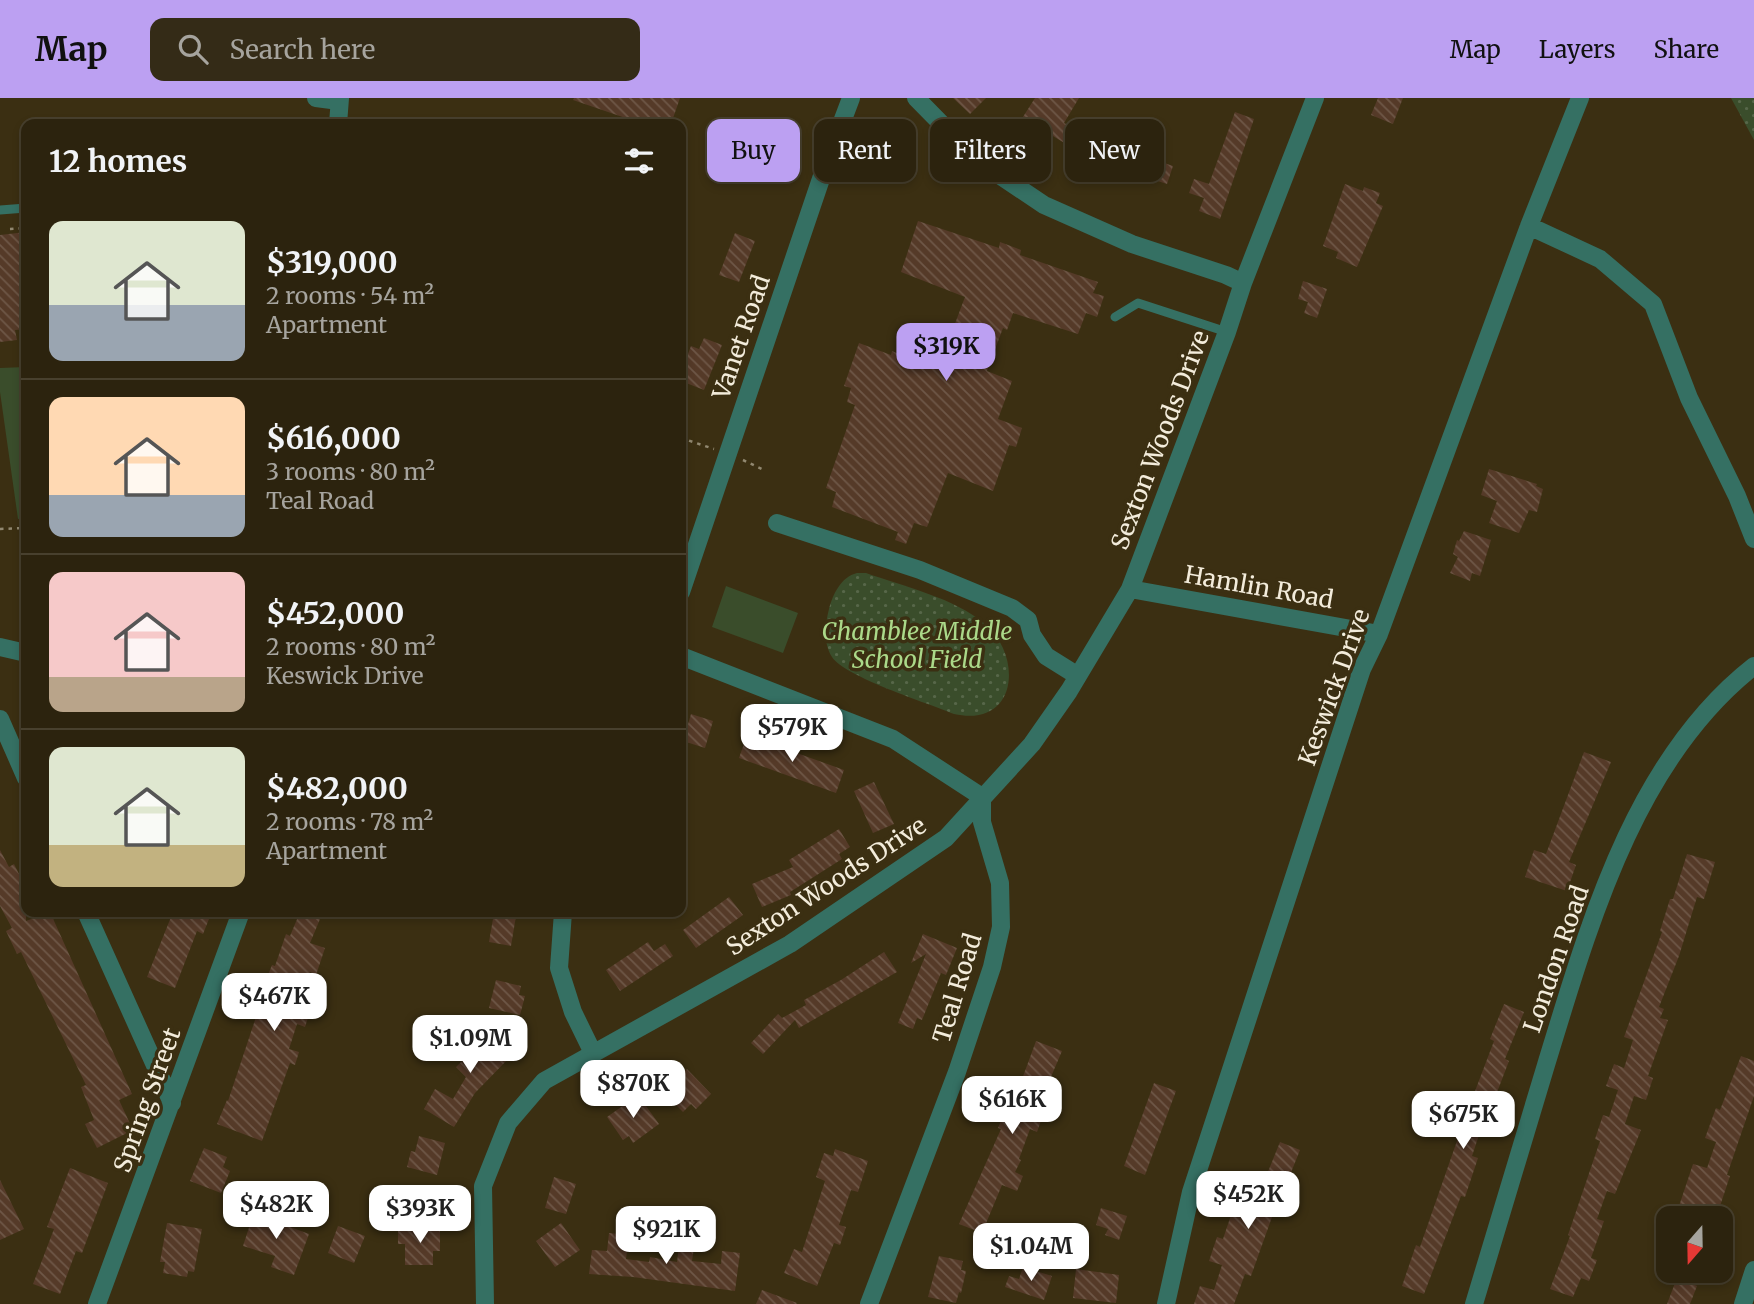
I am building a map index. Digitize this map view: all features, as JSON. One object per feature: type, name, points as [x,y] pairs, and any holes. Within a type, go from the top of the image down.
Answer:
[{"type":"street","points":[[316,98],[340,100],[338,119]]},
{"type":"street","name":"Vanet Road","points":[[686,577],[825,167],[851,98]]},
{"type":"street","points":[[916,98],[977,160],[1044,205],[1132,244],[1243,283]]},
{"type":"street","name":"Sexton Woods Drive","points":[[485,1304],[483,1186],[508,1122],[544,1081],[790,944],[946,838],[1032,744],[1078,676],[1130,589],[1243,283],[1315,98]]},
{"type":"street","name":"Keswick Drive","points":[[1166,1304],[1191,1192],[1362,668],[1379,634],[1529,226],[1580,98]]},
{"type":"street","points":[[1529,226],[1600,259],[1653,304],[1689,398],[1737,496],[1754,539]]},
{"type":"street","points":[[777,523],[920,570],[1012,608],[1028,620],[1032,635],[1046,656],[1078,676]]},
{"type":"street","name":"Hamlin Road","points":[[1130,589],[1379,634]]},
{"type":"street","points":[[0,647],[21,652]]},
{"type":"street","points":[[686,658],[893,739],[982,797]]},
{"type":"street","name":"London Road","points":[[1474,1304],[1582,949],[1613,871],[1652,785],[1687,735],[1721,695],[1754,666]]},
{"type":"street","points":[[0,719],[21,767]]},
{"type":"street","name":"Teal Road","points":[[869,1304],[957,1072],[992,967],[1002,927],[1000,883],[982,822],[982,797]]},
{"type":"street","points":[[88,917],[172,1103]]},
{"type":"street","name":"Spring Street","points":[[97,1304],[239,917]]},
{"type":"street","points":[[563,917],[559,968],[573,1012],[593,1053]]},
{"type":"street","points":[[1743,1304],[1754,1270]]},
{"type":"lane","points":[[0,210],[21,208]]},
{"type":"lane","points":[[1115,317],[1138,303],[1227,332]]},
{"type":"path","points":[[10,229],[21,228]]},
{"type":"path","points":[[686,440],[722,451]]},
{"type":"path","points":[[738,458],[766,471]]},
{"type":"path","points":[[0,529],[21,528]]},
{"type":"green space","points":[[1731,98],[1754,98],[1754,140]]},
{"type":"green space","points":[[21,367],[21,519],[18,519],[0,392],[0,368]]},
{"type":"green space","name":"Chamblee Middle School Field","points":[[857,573],[866,573],[944,600],[985,624],[997,638],[1009,670],[1008,686],[1002,700],[991,710],[975,715],[954,714],[869,681],[840,665],[827,646],[828,615],[838,587],[846,578]]},
{"type":"green space","points":[[726,586],[798,613],[783,653],[712,627]]},
{"type":"building","points":[[680,98],[673,119],[628,119],[573,100]]},
{"type":"building","points":[[953,98],[986,98],[970,114]]},
{"type":"building","points":[[1035,98],[1079,98],[1065,119],[1065,143],[1051,135],[1051,119],[1022,119]]},
{"type":"building","points":[[1378,98],[1403,98],[1393,124],[1371,115]]},
{"type":"building","points":[[1235,112],[1254,119],[1220,219],[1199,211],[1204,198],[1189,193],[1194,179],[1209,184]]},
{"type":"building","points":[[1164,163],[1173,166],[1167,184],[1161,182],[1164,182]]},
{"type":"building","points":[[1345,184],[1363,191],[1364,187],[1380,193],[1376,203],[1383,206],[1357,267],[1336,258],[1338,252],[1323,246]]},
{"type":"building","points":[[918,221],[999,248],[1000,242],[1021,250],[1020,255],[1098,282],[1093,293],[1104,296],[1097,317],[1086,313],[1078,334],[1013,313],[1007,330],[1003,328],[987,371],[1012,381],[998,419],[1022,428],[1016,447],[1009,445],[993,491],[948,473],[927,527],[914,523],[906,544],[895,540],[898,532],[832,507],[836,492],[826,488],[855,405],[847,402],[851,388],[844,386],[859,343],[891,355],[892,351],[899,354],[901,351],[939,366],[965,297],[901,272]]},
{"type":"building","points":[[21,233],[21,329],[15,330],[17,340],[0,342],[0,235]]},
{"type":"building","points":[[735,233],[755,241],[739,282],[719,275]]},
{"type":"building","points":[[1303,281],[1327,289],[1317,318],[1304,313],[1308,302],[1298,299]]},
{"type":"building","points":[[704,338],[722,345],[704,390],[686,383],[686,359],[691,346],[699,349]]},
{"type":"building","points":[[1489,469],[1537,484],[1536,486],[1543,489],[1537,512],[1529,510],[1519,533],[1489,523],[1497,501],[1481,495]]},
{"type":"building","points":[[1464,531],[1491,540],[1480,576],[1472,573],[1470,581],[1450,573],[1458,557],[1453,554],[1457,540],[1459,541]]},
{"type":"building","points":[[691,714],[713,721],[705,748],[686,742]]},
{"type":"building","points":[[747,735],[844,770],[836,793],[739,758]]},
{"type":"building","points":[[1584,752],[1611,762],[1569,862],[1576,865],[1567,891],[1525,877],[1534,850],[1546,854]]},
{"type":"building","points":[[874,782],[894,824],[873,833],[854,791]]},
{"type":"building","points":[[839,829],[850,847],[839,854],[842,859],[790,892],[791,895],[762,907],[752,884],[793,867],[789,860]]},
{"type":"building","points":[[0,850],[9,867],[14,864],[21,878],[21,917],[26,917],[26,921],[37,917],[52,917],[132,1094],[119,1100],[133,1130],[97,1148],[85,1124],[94,1120],[81,1087],[86,1085],[21,952],[17,954],[6,931],[12,928],[0,906]]},
{"type":"building","points":[[1687,854],[1715,862],[1704,899],[1697,897],[1679,956],[1659,1007],[1664,1009],[1660,1018],[1668,1020],[1648,1076],[1653,1078],[1646,1100],[1634,1096],[1625,1124],[1641,1130],[1615,1194],[1607,1191],[1597,1219],[1604,1221],[1591,1258],[1597,1260],[1589,1281],[1581,1278],[1573,1297],[1550,1289],[1600,1141],[1595,1139],[1603,1115],[1609,1117],[1618,1090],[1606,1086],[1614,1064],[1624,1068],[1633,1040],[1624,1037]]},
{"type":"building","points":[[729,897],[743,915],[696,948],[683,930]]},
{"type":"building","points":[[171,917],[209,919],[203,934],[197,931],[175,988],[147,977]]},
{"type":"building","points":[[298,917],[321,917],[310,943],[325,948],[316,975],[310,972],[296,1010],[309,1015],[305,1027],[297,1024],[289,1049],[299,1052],[295,1065],[290,1063],[262,1141],[217,1124],[228,1101],[264,993],[261,992],[272,965],[275,966],[286,934],[290,936]]},
{"type":"building","points":[[493,917],[516,917],[511,946],[489,942]]},
{"type":"building","points":[[923,934],[957,948],[946,975],[941,973],[922,1020],[917,1018],[913,1029],[898,1023],[926,954],[911,963]]},
{"type":"building","points":[[648,942],[654,951],[665,944],[673,956],[620,991],[606,970]]},
{"type":"building","points":[[884,952],[897,972],[799,1028],[795,1020],[763,1054],[751,1043],[778,1014],[782,1018],[806,1005],[804,1000]]},
{"type":"building","points":[[496,980],[521,986],[519,995],[525,996],[520,1015],[489,1008]]},
{"type":"building","points":[[1504,1004],[1524,1012],[1505,1059],[1509,1061],[1496,1095],[1493,1093],[1472,1156],[1478,1158],[1465,1197],[1461,1196],[1424,1294],[1402,1286],[1416,1245],[1420,1247],[1458,1138],[1448,1135],[1459,1094],[1472,1099],[1494,1041],[1490,1039]]},
{"type":"building","points":[[482,1025],[512,1055],[475,1093],[454,1127],[424,1109],[435,1089],[453,1099],[466,1077],[456,1067],[470,1053],[462,1044]]},
{"type":"building","points":[[1036,1041],[1062,1051],[1036,1112],[1043,1115],[1037,1132],[1030,1129],[1019,1159],[1021,1160],[1015,1172],[1023,1176],[1017,1191],[1002,1185],[982,1233],[959,1224],[1001,1129],[998,1128],[1004,1113],[998,1111],[1007,1086],[1018,1090]]},
{"type":"building","points":[[1741,1056],[1754,1061],[1754,1096],[1727,1175],[1730,1176],[1720,1206],[1679,1206],[1693,1164],[1707,1168],[1716,1142],[1705,1138],[1716,1108],[1720,1110]]},
{"type":"building","points":[[687,1069],[711,1094],[696,1109],[691,1104],[683,1112],[663,1092]]},
{"type":"building","points":[[1154,1083],[1176,1091],[1145,1175],[1124,1166]]},
{"type":"building","points":[[638,1095],[659,1124],[633,1143],[629,1136],[623,1140],[607,1117]]},
{"type":"building","points":[[419,1136],[445,1143],[437,1175],[407,1167]]},
{"type":"building","points":[[1280,1142],[1300,1150],[1284,1190],[1282,1189],[1251,1276],[1245,1274],[1234,1304],[1194,1304],[1200,1286],[1214,1290],[1222,1265],[1209,1261],[1217,1237],[1223,1239],[1240,1188],[1259,1194]]},
{"type":"building","points":[[204,1148],[227,1157],[223,1167],[230,1171],[221,1193],[190,1181]]},
{"type":"building","points":[[835,1149],[868,1161],[858,1192],[851,1190],[839,1225],[846,1227],[840,1245],[834,1243],[817,1286],[784,1273],[794,1249],[802,1252],[825,1181],[816,1177],[824,1153],[833,1156]]},
{"type":"building","points":[[70,1168],[108,1183],[82,1253],[76,1251],[60,1294],[33,1284],[54,1229],[47,1227]]},
{"type":"building","points":[[554,1177],[576,1184],[566,1214],[545,1208]]},
{"type":"building","points":[[0,1180],[24,1229],[0,1240]]},
{"type":"building","points":[[1101,1208],[1127,1216],[1119,1240],[1105,1235],[1108,1229],[1096,1225]]},
{"type":"building","points":[[255,1209],[278,1217],[277,1222],[309,1234],[294,1275],[271,1267],[275,1256],[243,1246]]},
{"type":"building","points":[[167,1223],[202,1229],[194,1272],[188,1271],[187,1277],[163,1273],[165,1262],[160,1262]]},
{"type":"building","points":[[561,1223],[580,1250],[555,1267],[536,1241]]},
{"type":"building","points":[[338,1226],[365,1236],[354,1263],[328,1253]]},
{"type":"building","points":[[398,1228],[440,1229],[440,1251],[433,1251],[433,1265],[405,1265],[405,1244],[398,1244]]},
{"type":"building","points":[[609,1233],[629,1235],[626,1259],[649,1262],[650,1257],[677,1262],[679,1246],[694,1248],[692,1261],[721,1264],[722,1251],[740,1253],[735,1291],[633,1277],[589,1274],[592,1250],[607,1251]]},
{"type":"building","points":[[939,1256],[963,1261],[961,1270],[966,1271],[956,1303],[928,1297]]},
{"type":"building","points":[[1023,1267],[1052,1276],[1044,1300],[1005,1287],[1009,1276],[1019,1279]]},
{"type":"building","points":[[1076,1269],[1119,1275],[1116,1303],[1073,1298]]},
{"type":"building","points":[[1675,1283],[1697,1286],[1690,1304],[1667,1304]]},
{"type":"building","points":[[762,1290],[797,1303],[756,1304]]}]
